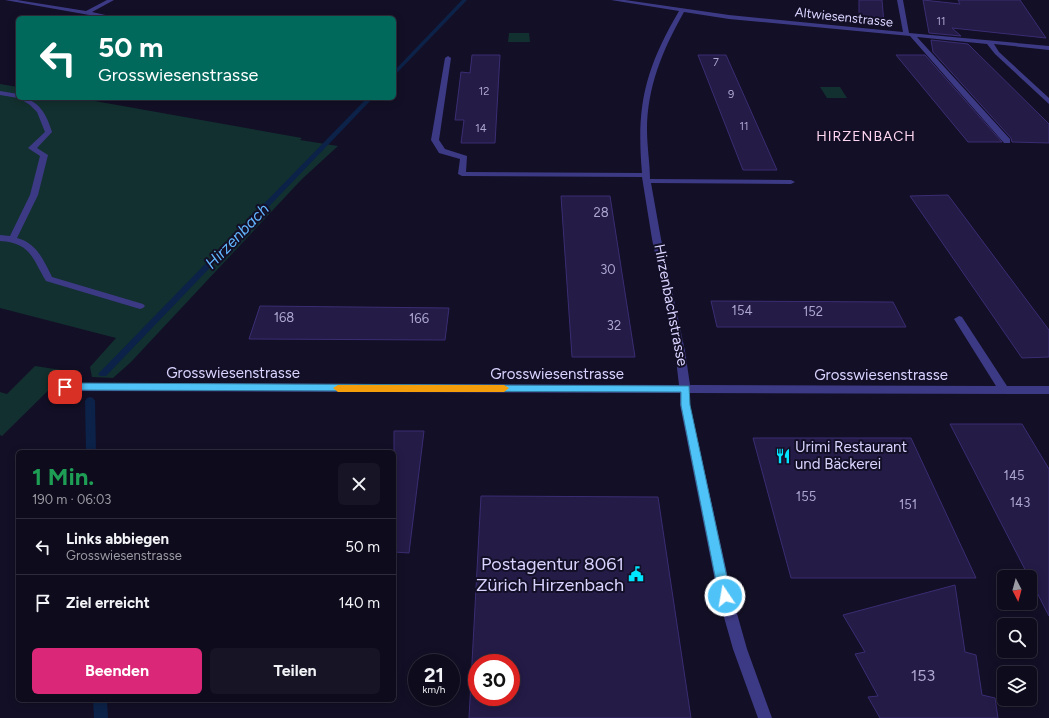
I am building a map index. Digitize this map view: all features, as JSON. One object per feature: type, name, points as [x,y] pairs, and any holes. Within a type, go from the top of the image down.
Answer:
[{"type":"street","points":[[8,0],[104,16]]},
{"type":"street","points":[[87,13],[111,0]]},
{"type":"street","name":"Altwiesenstrasse","points":[[614,0],[642,2],[682,11],[1049,48]]},
{"type":"street","points":[[900,0],[909,35],[1007,141]]},
{"type":"street","name":"Hirzenbachstrasse","points":[[682,11],[654,69],[645,102],[647,178],[686,388],[686,405],[725,596],[740,649],[765,718]]},
{"type":"street","points":[[989,42],[998,54],[1049,102]]},
{"type":"street","points":[[448,58],[435,140],[442,151],[464,158],[462,174],[790,182]]},
{"type":"street","points":[[0,93],[16,96]]},
{"type":"street","points":[[13,238],[34,195],[44,155],[32,148],[49,132],[44,117],[33,102],[28,100]]},
{"type":"street","points":[[0,238],[13,238],[32,247],[49,279],[140,306]]},
{"type":"street","points":[[959,319],[1004,390]]},
{"type":"street","name":"Grosswiesenstrasse","points":[[65,387],[1049,390]]},
{"type":"green space","points":[[509,33],[529,33],[530,42],[508,42]]},
{"type":"green space","points":[[0,84],[16,87],[16,100],[89,100],[302,138],[300,140],[338,146],[301,180],[131,362],[113,378],[92,377],[90,367],[116,338],[0,308]]},
{"type":"green space","points":[[820,87],[840,87],[847,98],[827,98]]},
{"type":"green space","points":[[35,366],[68,371],[2,436],[0,435],[0,392],[7,394]]},
{"type":"building","points":[[859,0],[882,0],[884,24],[859,21]]},
{"type":"building","points":[[923,0],[960,4],[958,0],[1020,0],[1046,38],[952,28],[961,36],[929,33]]},
{"type":"building","points":[[931,40],[968,44],[1049,124],[1049,143],[1012,142],[1011,138],[933,52]]},
{"type":"building","points":[[472,55],[500,55],[495,143],[461,143],[464,120],[455,120],[461,72],[470,73]]},
{"type":"building","points":[[698,55],[726,55],[777,170],[743,170]]},
{"type":"building","points":[[896,55],[925,55],[1002,142],[968,142]]},
{"type":"building","points":[[948,195],[1049,330],[1049,357],[1022,358],[910,196]]},
{"type":"building","points":[[561,196],[610,196],[635,357],[572,357]]},
{"type":"building","points":[[711,301],[893,302],[906,327],[717,327]]},
{"type":"building","points":[[260,306],[449,308],[445,340],[249,339]]},
{"type":"building","points":[[950,424],[1022,424],[1049,469],[1049,616],[1037,593],[1037,570],[1025,570]]},
{"type":"building","points":[[394,431],[424,431],[409,553],[396,552],[396,450],[394,450]]},
{"type":"building","points":[[753,438],[911,438],[976,578],[791,578]]},
{"type":"building","points":[[481,496],[658,497],[691,718],[469,718],[470,706],[520,706],[520,654],[472,654]]},
{"type":"building","points":[[955,585],[965,652],[976,655],[982,695],[995,698],[998,718],[880,718],[868,697],[878,696],[855,654],[865,652],[843,615]]},
{"type":"waterway","name":"Hirzenbach","points":[[396,72],[465,0]]},
{"type":"waterway","name":"Hirzenbach","points":[[103,374],[368,100]]},
{"type":"waterway","name":"Hirzenbach","points":[[90,401],[91,450]]},
{"type":"waterway","name":"Hirzenbach","points":[[100,702],[101,718]]},
{"type":"slow traffic","points":[[338,388],[504,388]]},
{"type":"place","name":"Urimi Restaurant und Bäckerei","points":[[783,456]]},
{"type":"place","name":"Postagentur 8061 Zürich Hirzenbach","points":[[636,574]]},
{"type":"district","name":"HIRZENBACH","points":[[866,136]]},
{"type":"route","points":[[65,387],[686,388],[686,405],[725,596]]}]
